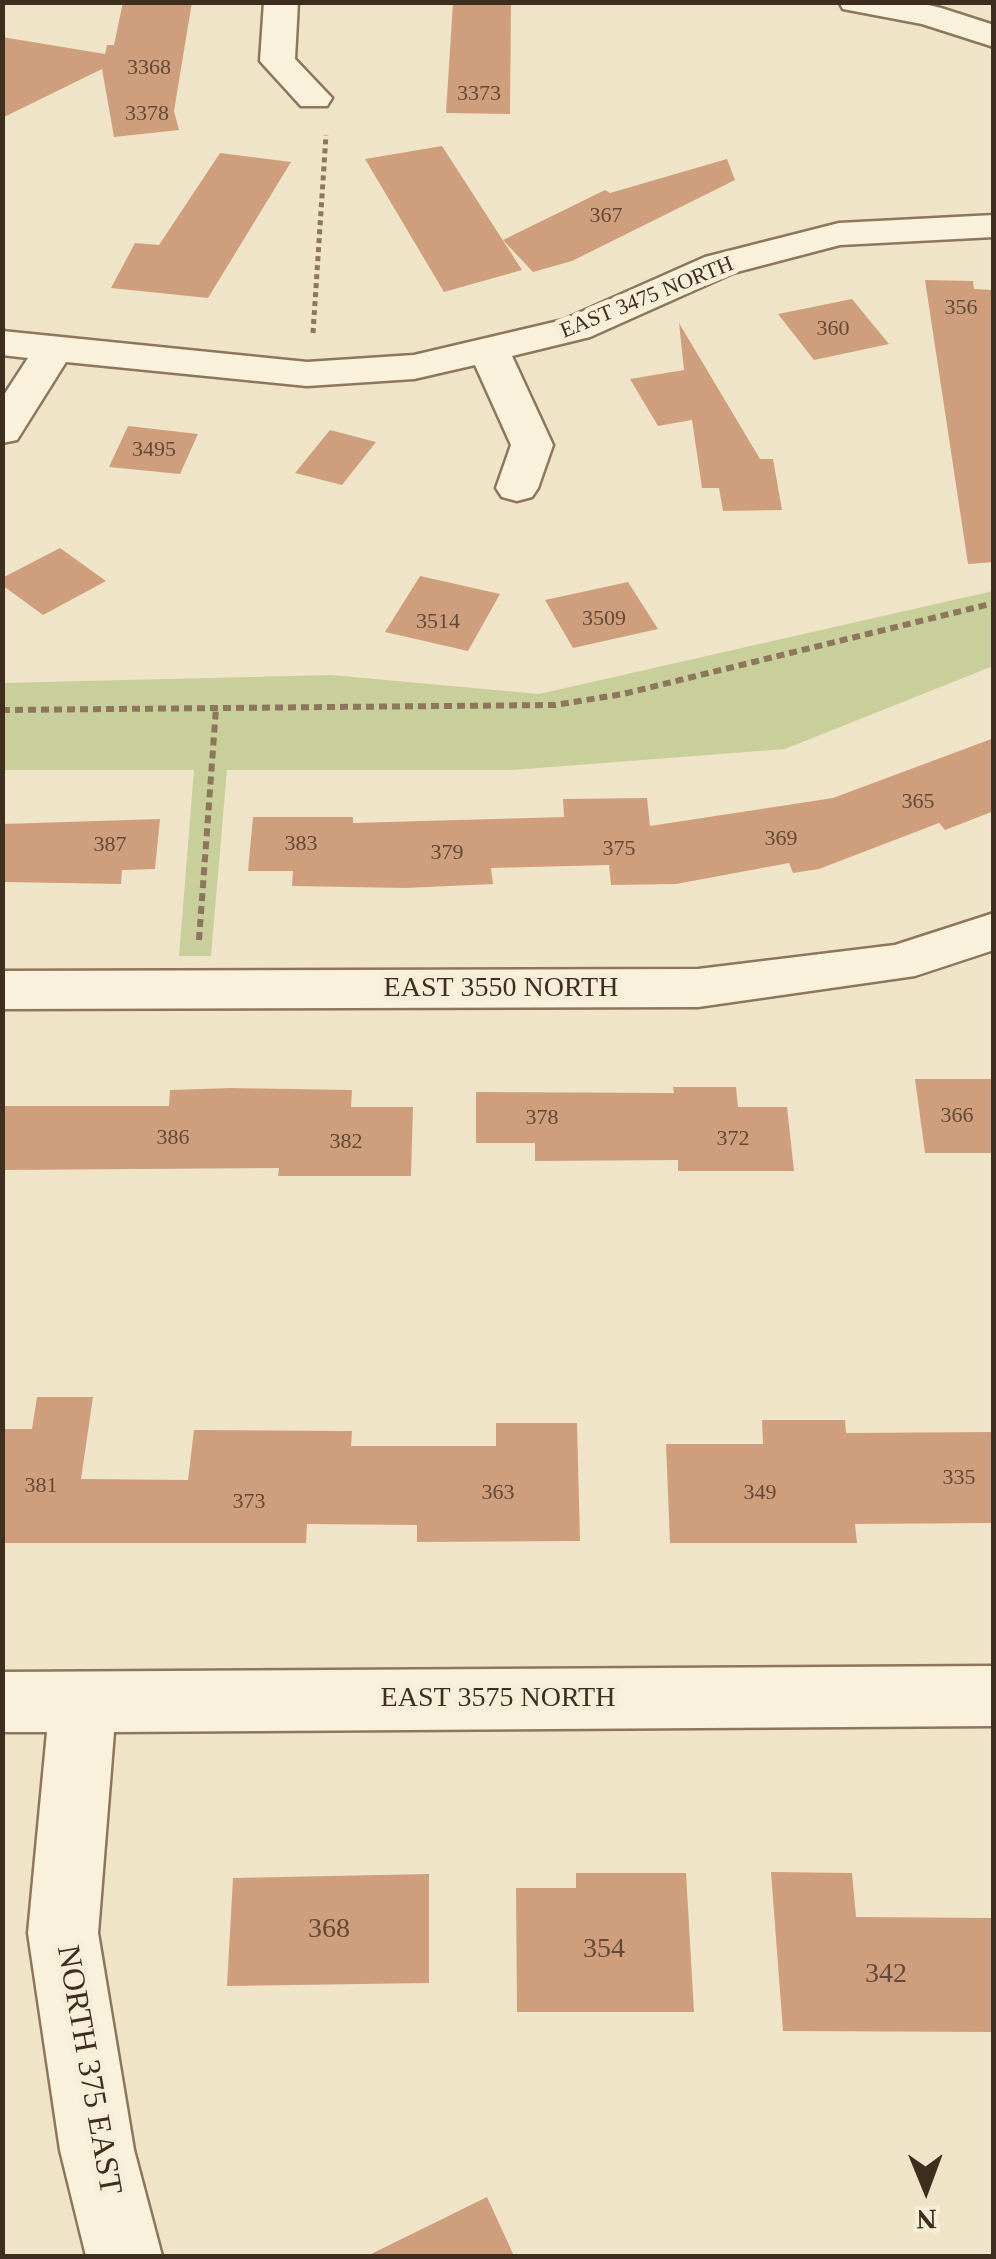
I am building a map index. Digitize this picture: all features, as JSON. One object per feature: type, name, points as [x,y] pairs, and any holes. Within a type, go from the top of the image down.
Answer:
[{"type":"street","points":[[281,2],[277,61],[314,98]]},
{"type":"street","points":[[856,2],[928,16],[994,37]]},
{"type":"street","name":"EAST 3475 NORTH","points":[[2,343],[192,366],[306,374],[414,367],[576,330],[719,265],[839,234],[994,226]]},
{"type":"street","points":[[2,431],[55,347]]},
{"type":"street","points":[[490,352],[532,445],[516,488]]},
{"type":"street","name":"EAST 3550 NORTH","points":[[2,990],[698,988],[897,963],[994,931]]},
{"type":"street","name":"EAST 3575 NORTH","points":[[2,1702],[994,1696]]},
{"type":"street","name":"NORTH 375 EAST","points":[[83,1702],[64,1933],[98,2150],[124,2256]]},
{"type":"path","points":[[312,343],[326,135]]},
{"type":"path","points":[[2,710],[555,705],[623,694],[994,603]]},
{"type":"path","points":[[199,940],[216,708]]},
{"type":"green space","points":[[993,591],[993,666],[785,749],[512,770],[227,770],[211,956],[179,956],[194,770],[3,770],[3,683],[331,675],[539,694]]},
{"type":"building","points":[[123,2],[192,2],[174,111],[179,130],[114,137],[102,69],[2,118],[2,37],[105,54],[107,45],[114,45]]},
{"type":"building","points":[[453,2],[511,2],[510,114],[446,113]]},
{"type":"building","points":[[442,146],[522,270],[444,292],[365,159]]},
{"type":"building","points":[[220,153],[291,162],[208,298],[111,288],[135,243],[159,245]]},
{"type":"building","points":[[727,159],[735,180],[572,261],[533,272],[503,240],[605,190],[610,193]]},
{"type":"building","points":[[925,280],[973,281],[974,289],[994,290],[994,562],[968,564]]},
{"type":"building","points":[[852,299],[889,344],[814,360],[778,314]]},
{"type":"building","points":[[679,323],[760,459],[773,459],[782,510],[723,511],[719,488],[702,488],[692,420],[658,426],[630,379],[684,370]]},
{"type":"building","points":[[128,426],[198,434],[180,474],[109,467]]},
{"type":"building","points":[[330,430],[376,442],[342,485],[295,473]]},
{"type":"building","points":[[60,548],[106,581],[43,615],[2,585],[2,578]]},
{"type":"building","points":[[420,576],[500,594],[468,651],[385,632]]},
{"type":"building","points":[[628,582],[658,629],[573,648],[545,600]]},
{"type":"building","points":[[994,738],[994,811],[945,830],[939,823],[819,869],[793,873],[789,863],[676,884],[611,885],[609,865],[491,868],[493,884],[405,888],[292,886],[293,871],[248,871],[253,817],[353,817],[353,823],[564,817],[563,799],[647,798],[650,826],[833,798]]},
{"type":"building","points":[[160,819],[155,869],[122,870],[121,884],[2,882],[2,824]]},
{"type":"building","points":[[915,1079],[994,1079],[994,1153],[925,1153]]},
{"type":"building","points":[[673,1087],[736,1087],[738,1107],[787,1107],[794,1171],[678,1171],[678,1160],[535,1161],[535,1143],[476,1143],[476,1092],[674,1093]]},
{"type":"building","points":[[170,1090],[352,1090],[351,1107],[413,1107],[411,1176],[278,1176],[279,1168],[2,1170],[2,1106],[169,1106]]},
{"type":"building","points":[[37,1397],[93,1397],[81,1479],[188,1480],[194,1430],[352,1431],[351,1446],[496,1446],[496,1423],[577,1423],[580,1541],[417,1542],[417,1525],[307,1524],[306,1543],[2,1543],[2,1429],[32,1429]]},
{"type":"building","points":[[762,1420],[845,1420],[846,1433],[994,1432],[994,1523],[855,1524],[857,1543],[670,1543],[666,1444],[763,1444]]},
{"type":"building","points":[[771,1872],[852,1873],[856,1917],[994,1918],[994,2032],[783,2031]]},
{"type":"building","points":[[576,1873],[686,1873],[694,2012],[517,2012],[516,1888],[576,1888]]},
{"type":"building","points":[[429,1874],[429,1983],[227,1986],[233,1878]]},
{"type":"building","points":[[487,2197],[514,2256],[367,2256]]}]
